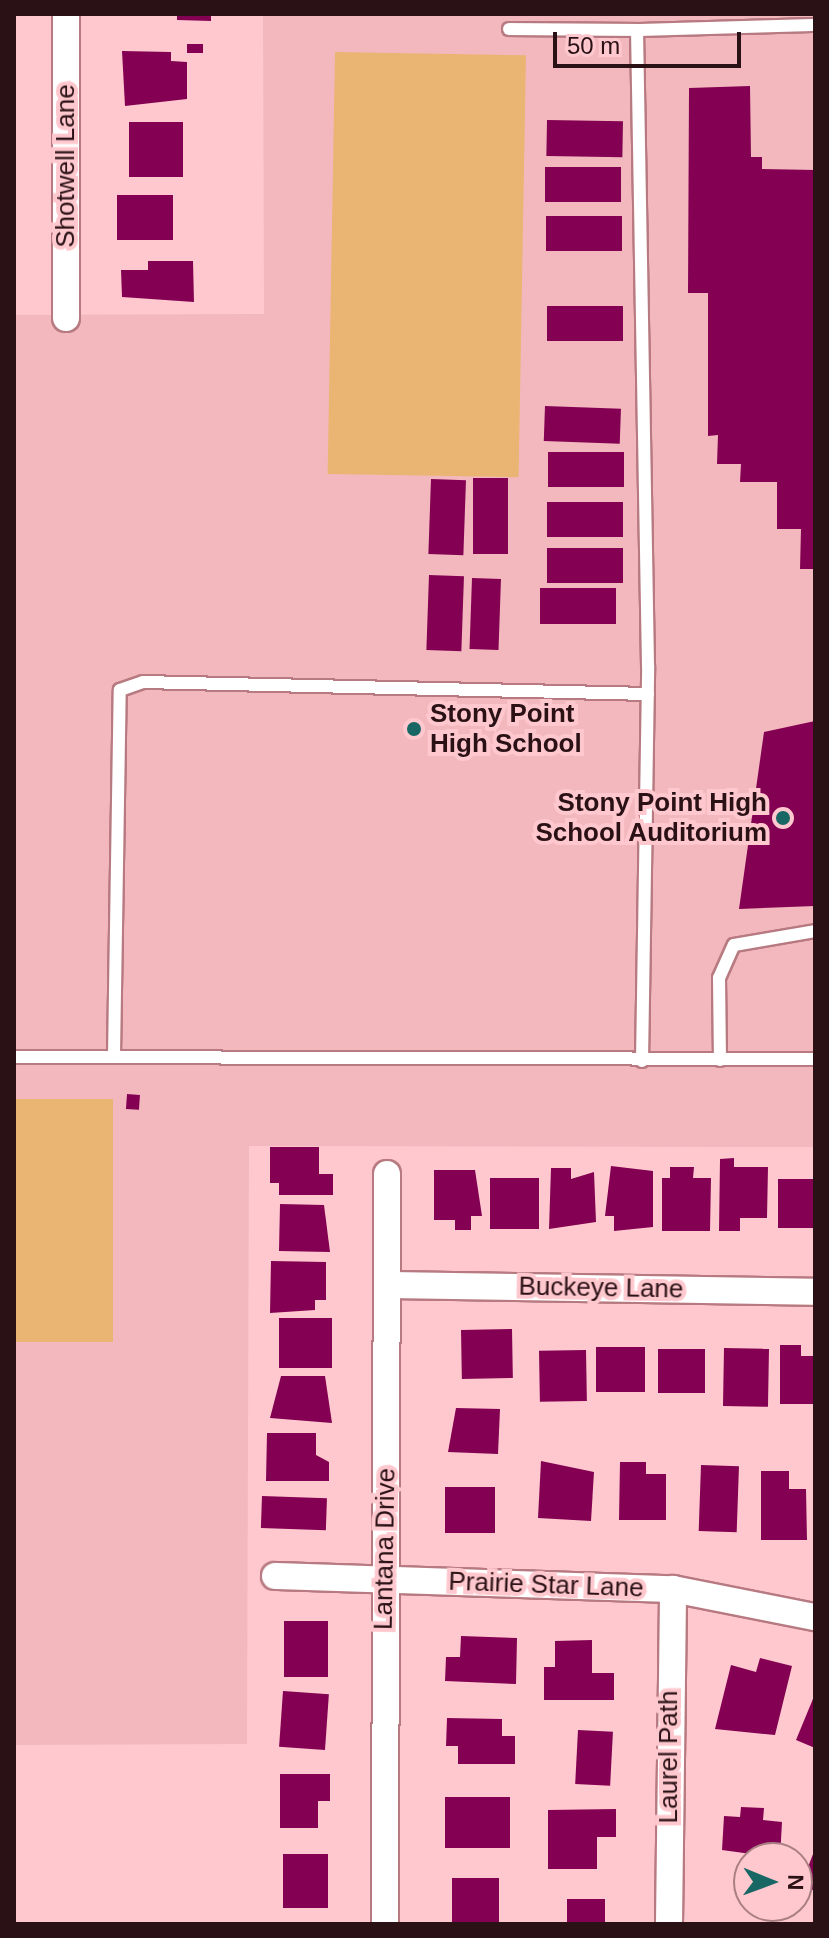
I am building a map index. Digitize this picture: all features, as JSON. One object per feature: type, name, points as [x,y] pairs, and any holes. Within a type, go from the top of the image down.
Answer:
[{"type":"street","name":"Shotwell Lane","points":[[66,14],[66,318]]},
{"type":"street","name":"Lantana Drive","points":[[385,1924],[387,1174]]},
{"type":"street","name":"Buckeye Lane","points":[[388,1285],[815,1292]]},
{"type":"street","name":"Prairie Star Lane","points":[[275,1576],[673,1589],[815,1617]]},
{"type":"street","name":"Laurel Path","points":[[669,1924],[673,1589]]},
{"type":"lane","points":[[509,29],[637,30],[747,20],[815,25]]},
{"type":"lane","points":[[637,30],[648,694],[642,1061]]},
{"type":"lane","points":[[114,1055],[120,690],[143,682],[648,694]]},
{"type":"lane","points":[[720,1060],[719,978],[734,945],[815,931]]},
{"type":"lane","points":[[14,1057],[114,1055],[642,1061],[815,1059]]},
{"type":"shaded area","name":"Stony Point High School","points":[[263,14],[815,14],[815,1147],[249,1146],[247,1744],[14,1745],[14,315],[264,314]]},
{"type":"shaded area","points":[[335,52],[526,55],[519,477],[328,474]]},
{"type":"shaded area","points":[[14,1099],[113,1099],[113,1342],[14,1342]]},
{"type":"building","points":[[177,14],[211,14],[211,21],[177,20]]},
{"type":"building","points":[[187,44],[203,44],[203,53],[187,53]]},
{"type":"building","points":[[122,51],[171,52],[171,61],[187,62],[187,99],[125,106]]},
{"type":"building","points":[[750,86],[751,157],[762,157],[762,169],[815,170],[815,569],[800,569],[801,529],[777,529],[777,482],[740,482],[741,464],[717,464],[718,435],[708,436],[708,293],[688,293],[689,88]]},
{"type":"building","points":[[547,120],[623,121],[622,157],[546,156]]},
{"type":"building","points":[[129,122],[183,122],[183,177],[129,177]]},
{"type":"building","points":[[545,167],[621,167],[621,202],[545,202]]},
{"type":"building","points":[[117,195],[173,195],[173,240],[117,240]]},
{"type":"building","points":[[546,216],[622,216],[622,251],[546,251]]},
{"type":"building","points":[[148,261],[193,261],[194,302],[122,297],[121,270],[148,270]]},
{"type":"building","points":[[547,306],[623,306],[623,341],[547,341]]},
{"type":"building","points":[[545,406],[621,409],[620,444],[544,441]]},
{"type":"building","points":[[548,452],[624,452],[624,487],[548,487]]},
{"type":"building","points":[[473,478],[508,478],[508,554],[473,554]]},
{"type":"building","points":[[431,479],[466,480],[463,555],[428,554]]},
{"type":"building","points":[[547,502],[623,502],[623,537],[547,537]]},
{"type":"building","points":[[547,548],[623,548],[623,583],[547,583]]},
{"type":"building","points":[[429,575],[464,576],[461,651],[426,650]]},
{"type":"building","points":[[472,578],[501,579],[499,650],[470,649]]},
{"type":"building","points":[[540,588],[616,588],[616,624],[540,624]]},
{"type":"building","name":"Stony Point High School Auditorium","points":[[815,721],[815,906],[739,909],[764,732]]},
{"type":"building","points":[[127,1094],[140,1095],[139,1110],[126,1109]]},
{"type":"building","points":[[270,1147],[319,1147],[319,1174],[333,1174],[333,1195],[279,1195],[279,1183],[270,1183]]},
{"type":"building","points":[[734,1158],[734,1167],[768,1167],[767,1218],[740,1218],[740,1231],[719,1231],[720,1159]]},
{"type":"building","points":[[611,1166],[653,1171],[653,1227],[614,1231],[614,1216],[605,1216]]},
{"type":"building","points":[[670,1167],[694,1167],[693,1178],[711,1178],[710,1231],[662,1231],[662,1178],[670,1178]]},
{"type":"building","points":[[551,1168],[571,1168],[571,1179],[594,1172],[596,1222],[549,1229]]},
{"type":"building","points":[[434,1170],[475,1170],[482,1216],[471,1216],[471,1230],[455,1230],[455,1220],[434,1220]]},
{"type":"building","points":[[490,1178],[539,1178],[539,1229],[490,1229]]},
{"type":"building","points":[[778,1179],[815,1179],[815,1228],[778,1228]]},
{"type":"building","points":[[280,1204],[324,1205],[330,1252],[279,1251]]},
{"type":"building","points":[[271,1261],[326,1262],[326,1300],[315,1300],[315,1310],[270,1313]]},
{"type":"building","points":[[279,1318],[332,1318],[332,1368],[279,1368]]},
{"type":"building","points":[[512,1329],[513,1378],[462,1379],[461,1330]]},
{"type":"building","points":[[780,1345],[801,1345],[801,1356],[815,1356],[815,1404],[780,1404]]},
{"type":"building","points":[[596,1347],[645,1347],[645,1392],[596,1392]]},
{"type":"building","points":[[724,1348],[769,1349],[768,1407],[723,1406]]},
{"type":"building","points":[[658,1349],[705,1349],[705,1393],[658,1393]]},
{"type":"building","points":[[586,1350],[587,1401],[540,1402],[539,1351]]},
{"type":"building","points":[[281,1376],[325,1376],[332,1423],[270,1418]]},
{"type":"building","points":[[456,1408],[500,1409],[498,1454],[448,1452]]},
{"type":"building","points":[[267,1433],[316,1433],[316,1455],[329,1462],[329,1481],[266,1481]]},
{"type":"building","points":[[541,1461],[594,1472],[591,1521],[538,1518]]},
{"type":"building","points":[[620,1462],[646,1462],[646,1474],[666,1474],[666,1520],[619,1520]]},
{"type":"building","points":[[701,1465],[739,1466],[737,1532],[699,1531]]},
{"type":"building","points":[[761,1471],[789,1471],[789,1489],[806,1489],[807,1540],[761,1540]]},
{"type":"building","points":[[445,1487],[495,1487],[495,1533],[445,1533]]},
{"type":"building","points":[[262,1496],[327,1498],[326,1530],[261,1528]]},
{"type":"building","points":[[284,1621],[328,1621],[328,1677],[284,1677]]},
{"type":"building","points":[[461,1636],[517,1638],[516,1684],[445,1681],[446,1657],[460,1657]]},
{"type":"building","points":[[592,1640],[592,1673],[614,1673],[614,1700],[544,1700],[544,1667],[555,1667],[555,1641]]},
{"type":"building","points":[[760,1658],[792,1666],[775,1735],[715,1729],[731,1665],[756,1672]]},
{"type":"building","points":[[283,1691],[329,1694],[325,1750],[279,1747]]},
{"type":"building","points":[[815,1694],[815,1748],[796,1740]]},
{"type":"building","points":[[447,1718],[502,1719],[502,1736],[515,1736],[515,1764],[458,1764],[458,1746],[446,1746]]},
{"type":"building","points":[[578,1730],[613,1732],[610,1786],[575,1784]]},
{"type":"building","points":[[280,1774],[330,1774],[330,1801],[318,1801],[318,1828],[280,1828]]},
{"type":"building","points":[[445,1797],[510,1797],[510,1848],[445,1848]]},
{"type":"building","points":[[741,1807],[764,1808],[763,1820],[782,1822],[781,1842],[733,1842],[733,1852],[722,1850],[724,1816],[740,1817]]},
{"type":"building","points":[[616,1809],[616,1837],[597,1837],[597,1869],[548,1869],[548,1810]]},
{"type":"building","points":[[815,1849],[815,1891],[813,1890]]},
{"type":"building","points":[[283,1854],[328,1854],[328,1908],[283,1908]]},
{"type":"building","points":[[452,1878],[499,1878],[499,1924],[452,1924]]},
{"type":"building","points":[[567,1899],[605,1899],[605,1924],[567,1924]]},
{"type":"place","name":"Stony Point High School","points":[[414,729]]},
{"type":"place","name":"Stony Point High School Auditorium","points":[[783,818]]}]
